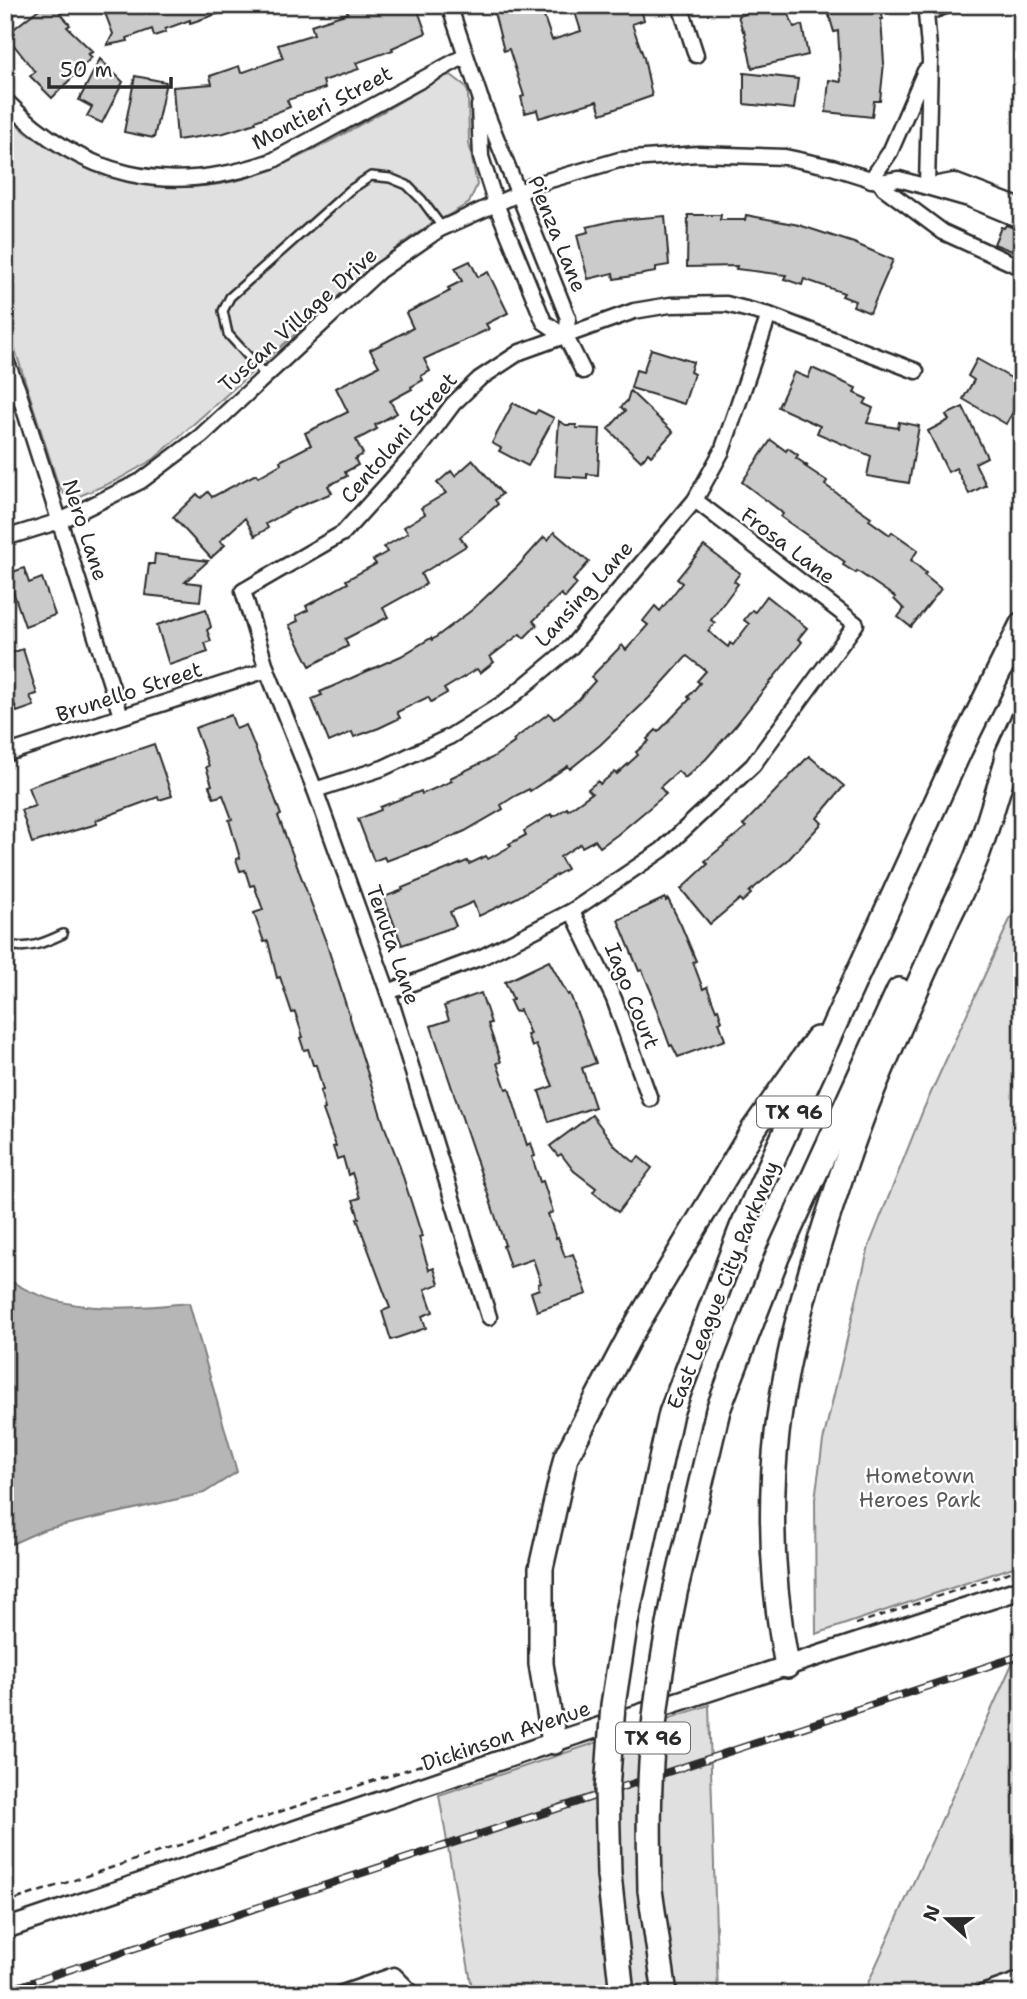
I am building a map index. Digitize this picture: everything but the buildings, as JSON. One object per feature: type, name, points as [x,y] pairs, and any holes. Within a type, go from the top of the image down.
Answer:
[{"type":"main road","name":"East League City Parkway","points":[[622,1994],[609,1875],[607,1790],[612,1717],[626,1621],[671,1413],[742,1227],[960,750],[1022,624]]},
{"type":"main road","name":"East League City Parkway","points":[[665,1994],[650,1890],[649,1814],[653,1738],[662,1663],[676,1588],[718,1410],[777,1257],[1017,732]]},
{"type":"main road","points":[[787,1666],[777,1607],[772,1513],[776,1434],[792,1336],[846,1159],[877,1078],[978,854],[1017,732]]},
{"type":"main road","points":[[554,1742],[541,1664],[541,1567],[566,1457],[631,1334],[753,1130],[849,993]]},
{"type":"street","name":"Pienza Lane","points":[[449,5],[464,56],[568,318],[566,337],[544,322],[496,204],[481,156],[480,97]]},
{"type":"street","points":[[680,5],[696,55]]},
{"type":"street","points":[[927,186],[930,60],[924,9],[948,5]]},
{"type":"street","name":"Montieri Street","points":[[5,100],[41,132],[64,148],[108,169],[158,179],[214,177],[244,171],[293,151],[464,56]]},
{"type":"street","points":[[875,181],[930,60]]},
{"type":"street","name":"Tuscan Village Drive","points":[[5,538],[60,521],[141,481],[201,436],[379,271],[442,228],[533,185],[619,160],[698,155],[785,158],[832,167],[875,181],[943,232],[1022,268]]},
{"type":"street","name":"Tuscan Village Drive","points":[[875,181],[899,179],[927,186],[969,199],[1022,221]]},
{"type":"street","name":"Tuscan Village Drive","points":[[927,186],[954,181],[1022,207]]},
{"type":"street","name":"Centolani Street","points":[[243,591],[344,533],[420,448],[453,404],[479,379],[520,352],[634,311],[670,304],[726,304],[769,315],[916,371]]},
{"type":"street","name":"Lansing Lane","points":[[315,790],[383,768],[449,737],[505,702],[571,647],[695,500],[722,451],[769,315]]},
{"type":"street","points":[[566,337],[583,371]]},
{"type":"street","name":"Nero Lane","points":[[5,358],[18,390],[121,716]]},
{"type":"street","name":"Frosa Lane","points":[[572,911],[662,850],[753,765],[856,624],[695,500]]},
{"type":"street","name":"Tenuta Lane","points":[[243,591],[267,670],[315,790],[388,992],[489,1317]]},
{"type":"street","name":"Brunello Street","points":[[5,754],[267,670]]},
{"type":"street","points":[[388,992],[482,957],[572,911]]},
{"type":"street","name":"Iago Court","points":[[572,911],[614,999],[650,1098]]},
{"type":"street","name":"Dickinson Avenue","points":[[5,1928],[554,1742],[1022,1589]]},
{"type":"street","points":[[344,1993],[394,1975],[413,1994]]},
{"type":"street","points":[[979,1994],[1022,1979]]},
{"type":"lane","points":[[266,376],[228,334],[223,311],[230,297],[350,190],[370,176],[390,178],[407,185],[422,200],[442,228]]},
{"type":"lane","points":[[5,944],[17,948],[42,944],[63,934]]},
{"type":"path","points":[[853,1625],[1022,1568]]},
{"type":"path","points":[[5,1903],[490,1742],[504,1740]]},
{"type":"green space","points":[[451,75],[464,85],[468,92],[469,143],[477,185],[469,203],[411,237],[371,267],[154,459],[117,480],[75,498],[64,494],[58,484],[5,318],[5,112],[31,136],[103,172],[153,184],[205,186],[256,175],[280,165]]},
{"type":"green space","name":"Hometown Heroes Park","points":[[1022,893],[1022,1564],[816,1634],[815,1499],[823,1441],[869,1246],[924,1108]]},
{"type":"green space","points":[[1022,1642],[1022,1994],[863,1994]]},
{"type":"green space","points":[[709,1705],[718,1994],[473,1994],[439,1795]]},
{"type":"shaded area","points":[[5,1277],[26,1290],[71,1304],[118,1308],[189,1303],[237,1472],[204,1493],[43,1530],[5,1547]]},
{"type":"railway","points":[[5,1991],[1022,1655]]}]
